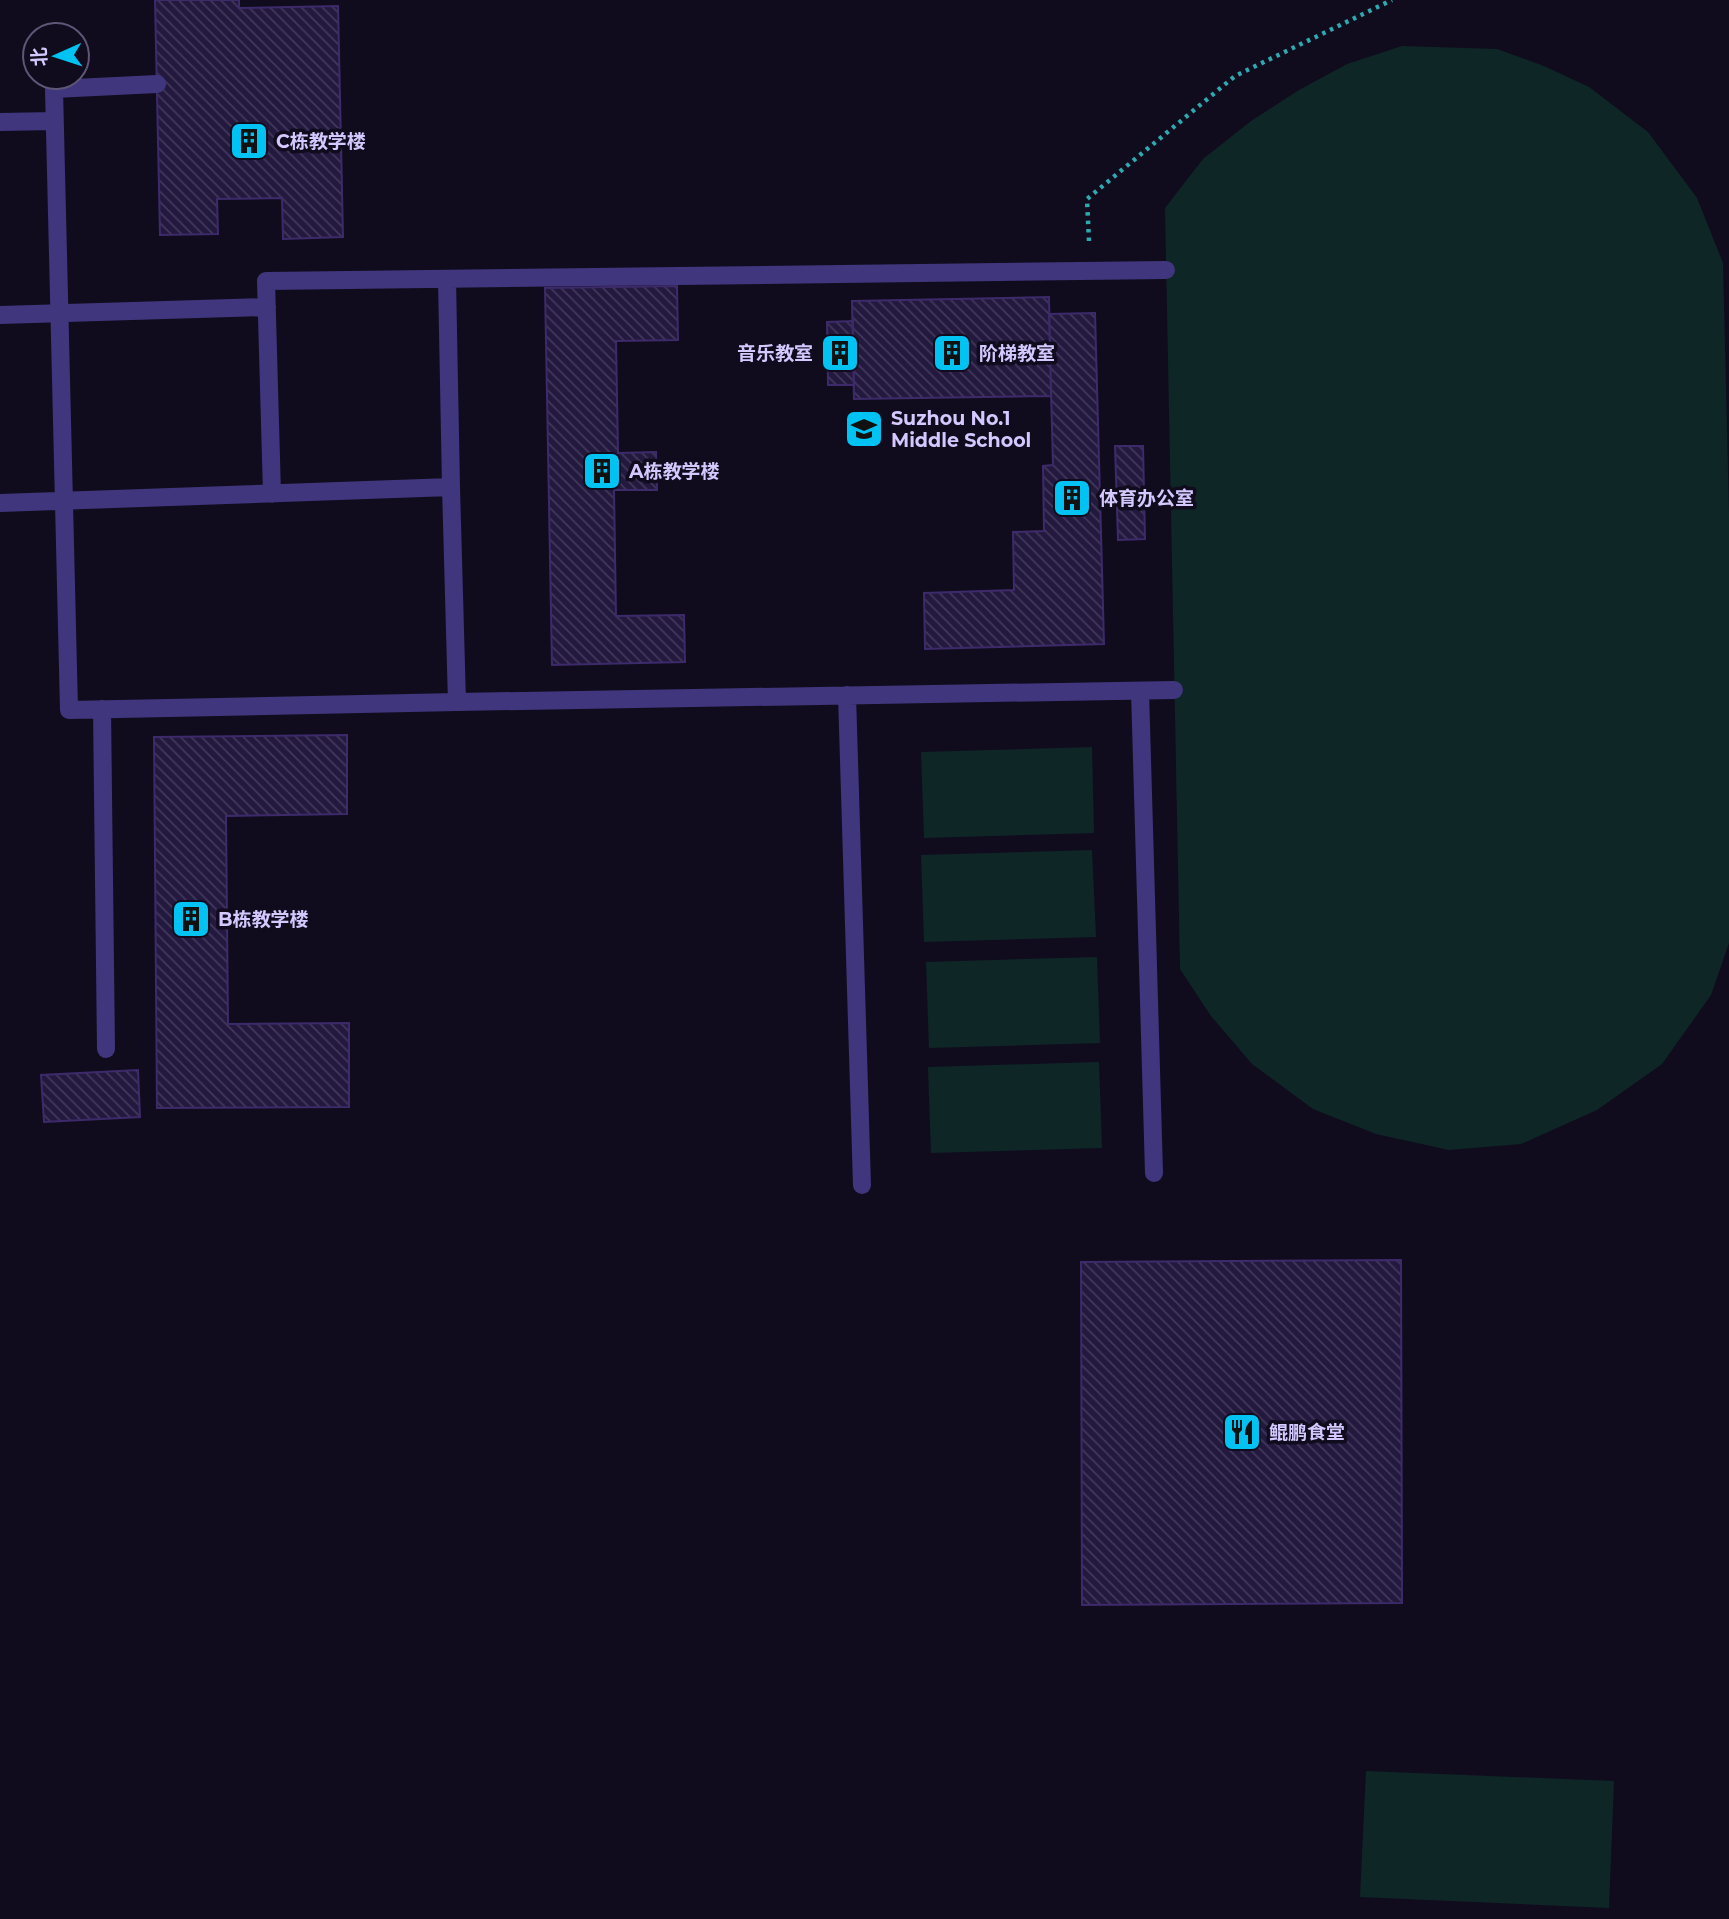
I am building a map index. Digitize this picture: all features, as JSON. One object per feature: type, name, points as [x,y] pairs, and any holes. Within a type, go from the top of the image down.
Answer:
[{"type":"street","points":[[157,84],[54,89],[69,710],[1174,690]]},
{"type":"street","points":[[0,122],[54,121]]},
{"type":"street","points":[[272,494],[266,281],[1166,270]]},
{"type":"street","points":[[447,279],[457,702]]},
{"type":"street","points":[[0,314],[267,307]]},
{"type":"street","points":[[0,503],[451,488]]},
{"type":"street","points":[[1140,691],[1154,1173]]},
{"type":"street","points":[[847,695],[862,1185]]},
{"type":"street","points":[[102,709],[106,1049]]},
{"type":"path","points":[[1090,270],[1087,199],[1235,75],[1392,0]]},
{"type":"green space","points":[[1402,46],[1497,49],[1544,66],[1589,87],[1648,132],[1697,198],[1723,263],[1729,513],[1729,943],[1711,995],[1662,1064],[1597,1110],[1521,1144],[1449,1150],[1376,1134],[1313,1109],[1252,1064],[1211,1016],[1180,969],[1165,208],[1203,159],[1251,121],[1299,90],[1347,64]]},
{"type":"green space","points":[[1092,747],[1094,833],[924,838],[921,752]]},
{"type":"green space","points":[[1092,850],[1096,937],[924,942],[921,855]]},
{"type":"green space","points":[[1097,957],[1100,1043],[929,1048],[926,962]]},
{"type":"green space","points":[[1099,1062],[1102,1148],[931,1153],[928,1067]]},
{"type":"green space","points":[[1366,1771],[1614,1781],[1609,1908],[1360,1897]]},
{"type":"building","name":"C栋教学楼","points":[[155,0],[239,0],[239,8],[338,6],[343,237],[283,239],[282,198],[217,199],[218,234],[160,235]]},
{"type":"building","name":"A栋教学楼","points":[[677,286],[678,340],[616,341],[618,453],[656,452],[657,490],[614,490],[616,616],[684,615],[685,662],[552,665],[545,288]]},
{"type":"building","name":"阶梯教室","points":[[1049,297],[1051,396],[854,399],[852,301]]},
{"type":"building","name":"体育办公室","points":[[1095,313],[1104,644],[925,649],[924,593],[1014,590],[1013,532],[1044,531],[1043,466],[1053,465],[1049,314]]},
{"type":"building","name":"音乐教室","points":[[853,321],[854,385],[828,385],[827,322]]},
{"type":"building","points":[[1115,446],[1143,446],[1145,539],[1118,540]]},
{"type":"building","name":"B栋教学楼","points":[[347,735],[347,814],[226,816],[228,1024],[349,1023],[349,1107],[157,1108],[154,737]]},
{"type":"building","points":[[138,1070],[140,1117],[44,1122],[41,1075]]},
{"type":"building","name":"鲲鹏食堂","points":[[1401,1260],[1402,1603],[1082,1605],[1081,1262]]},
{"type":"place","name":"C栋教学楼","points":[[249,141]]},
{"type":"place","name":"音乐教室","points":[[840,353]]},
{"type":"place","name":"阶梯教室","points":[[952,353]]},
{"type":"place","name":"Suzhou No.1 Middle School","points":[[864,429]]},
{"type":"place","name":"A栋教学楼","points":[[602,471]]},
{"type":"place","name":"体育办公室","points":[[1072,498]]},
{"type":"place","name":"B栋教学楼","points":[[191,919]]},
{"type":"place","name":"鲲鹏食堂","points":[[1242,1432]]}]
